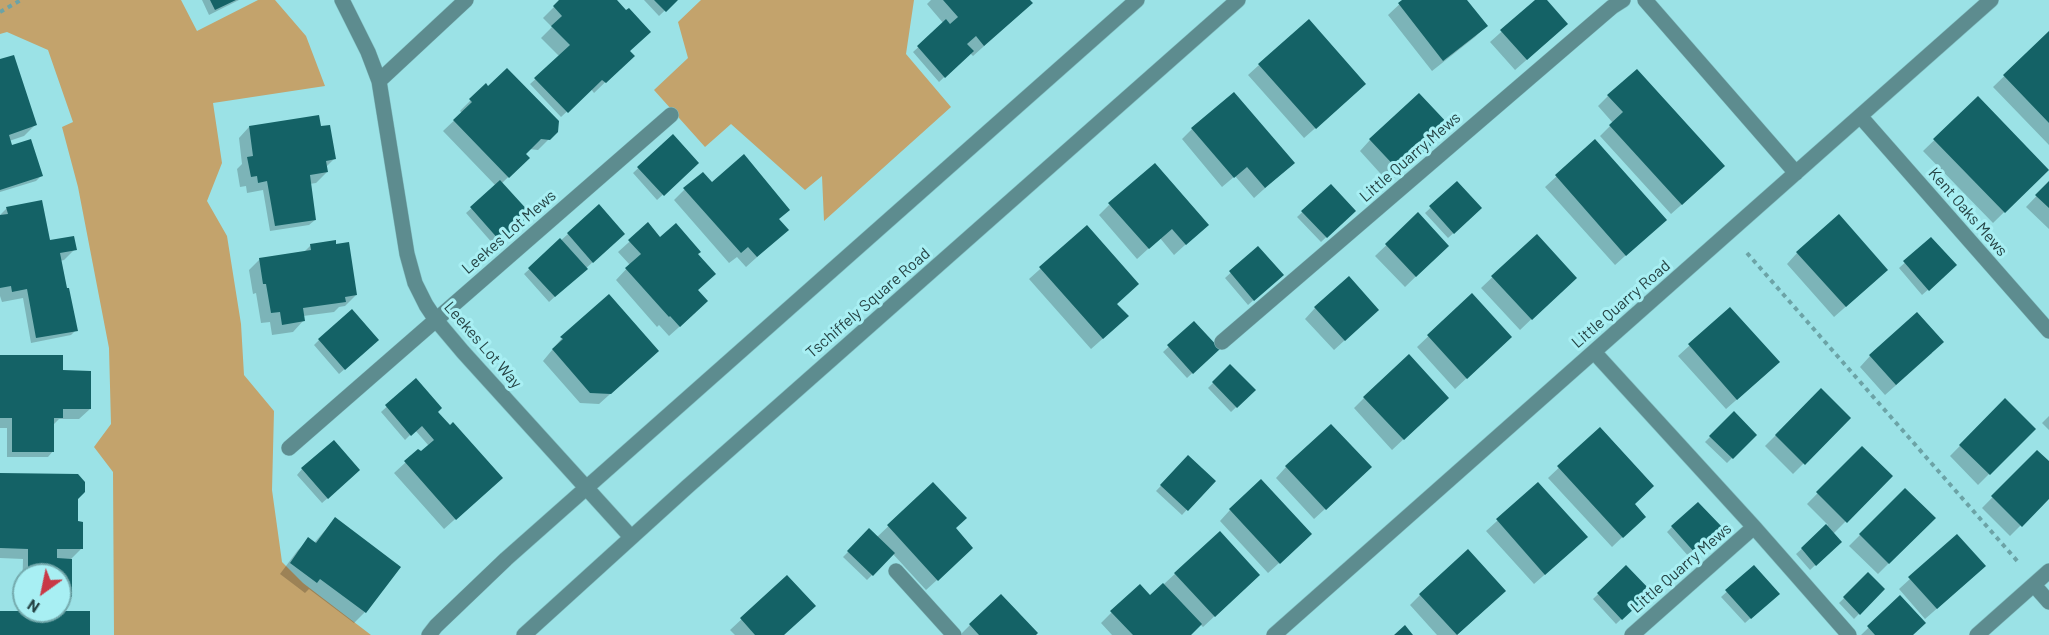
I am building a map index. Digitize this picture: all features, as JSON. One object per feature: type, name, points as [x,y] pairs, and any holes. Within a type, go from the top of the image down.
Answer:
[{"type":"street","name":"Leekes Lot Way","points":[[342,0],[368,52],[379,81],[407,254],[415,283],[436,320],[631,537]]},
{"type":"street","points":[[379,81],[466,0]]},
{"type":"street","points":[[429,635],[506,559],[586,487],[1137,0]]},
{"type":"street","name":"Tschiffely Square Road","points":[[524,635],[631,537],[1238,0]]},
{"type":"street","name":"Little Quarry Mews","points":[[1222,342],[1612,7],[1623,0]]},
{"type":"street","points":[[1644,0],[1796,173]]},
{"type":"street","name":"Little Quarry Road","points":[[1274,635],[1991,0]]},
{"type":"street","name":"Leekes Lot Mews","points":[[289,448],[670,115]]},
{"type":"street","name":"Kent Oaks Mews","points":[[1860,116],[2049,331]]},
{"type":"street","name":"Little Quarry Mews","points":[[1594,352],[1754,527],[1848,635]]},
{"type":"street","name":"Little Quarry Mews","points":[[1632,635],[1754,527]]},
{"type":"street","points":[[896,571],[954,635]]},
{"type":"street","points":[[1977,635],[2049,571]]},
{"type":"street","points":[[2034,585],[2049,602]]},
{"type":"path","points":[[0,12],[21,0]]},
{"type":"path","points":[[1728,233],[2020,565]]},
{"type":"shaded area","points":[[0,0],[181,0],[197,31],[258,0],[275,0],[306,36],[325,86],[213,103],[222,163],[207,201],[227,236],[241,324],[244,375],[274,411],[272,490],[282,562],[303,583],[371,635],[114,635],[113,472],[94,447],[111,424],[109,348],[78,187],[62,127],[73,122],[48,50],[7,32],[0,34]]},
{"type":"shaded area","points":[[701,0],[914,0],[906,54],[951,107],[824,221],[822,176],[805,190],[731,124],[705,147],[654,90],[688,58],[678,22]]},
{"type":"building","points":[[210,0],[236,0],[215,10]]},
{"type":"building","points":[[559,0],[617,0],[626,10],[629,8],[651,32],[630,51],[635,56],[606,83],[602,80],[568,113],[534,78],[570,45],[551,26],[562,16],[553,6]]},
{"type":"building","points":[[654,0],[678,0],[666,12]]},
{"type":"building","points":[[943,0],[1030,0],[1033,3],[984,46],[976,36],[967,44],[974,51],[945,78],[917,46],[946,19],[950,24],[958,17]]},
{"type":"building","points":[[1402,0],[1467,0],[1488,26],[1443,61],[1398,3]]},
{"type":"building","points":[[1535,0],[1547,0],[1568,24],[1527,60],[1500,30]]},
{"type":"building","points":[[1309,19],[1366,84],[1316,129],[1258,64]]},
{"type":"building","points":[[2049,31],[2049,123],[2003,75]]},
{"type":"building","points":[[14,55],[37,125],[9,135],[12,145],[31,139],[43,176],[0,190],[0,59]]},
{"type":"building","points":[[507,68],[559,121],[558,132],[550,140],[541,139],[526,154],[530,158],[509,178],[453,120],[472,102],[469,99],[486,83],[488,86]]},
{"type":"building","points":[[1637,69],[1725,166],[1682,205],[1609,125],[1623,112],[1607,95]]},
{"type":"building","points":[[1234,92],[1295,163],[1265,188],[1247,167],[1234,178],[1191,128]]},
{"type":"building","points":[[1419,93],[1451,127],[1401,173],[1369,139]]},
{"type":"building","points":[[1978,96],[2049,170],[2005,213],[1933,139]]},
{"type":"building","points":[[319,115],[321,126],[330,125],[336,159],[326,161],[328,172],[310,175],[316,220],[275,226],[267,181],[258,183],[257,176],[251,177],[247,157],[253,156],[249,126]]},
{"type":"building","points":[[673,134],[699,163],[664,196],[637,167]]},
{"type":"building","points":[[1595,139],[1667,220],[1626,256],[1555,175]]},
{"type":"building","points":[[744,154],[790,210],[779,219],[789,230],[757,257],[748,247],[741,253],[683,188],[703,172],[712,182]]},
{"type":"building","points":[[1155,163],[1209,225],[1186,245],[1172,229],[1149,249],[1108,203]]},
{"type":"building","points":[[500,180],[531,214],[500,241],[470,207]]},
{"type":"building","points":[[1457,181],[1482,208],[1454,234],[1429,206]]},
{"type":"building","points":[[2049,181],[2049,208],[2035,195]]},
{"type":"building","points":[[1331,184],[1356,211],[1327,238],[1301,211]]},
{"type":"building","points":[[42,200],[50,240],[74,236],[77,250],[60,253],[78,331],[36,338],[27,289],[12,292],[11,286],[0,288],[0,215],[8,214],[6,207]]},
{"type":"building","points":[[599,204],[625,234],[593,263],[567,233]]},
{"type":"building","points":[[1418,212],[1449,246],[1416,277],[1385,244]]},
{"type":"building","points":[[1839,214],[1888,270],[1846,307],[1796,252]]},
{"type":"building","points":[[648,222],[660,237],[676,223],[701,252],[698,254],[716,274],[698,290],[708,301],[680,327],[625,268],[641,254],[628,240]]},
{"type":"building","points":[[1087,225],[1139,284],[1117,304],[1129,316],[1103,339],[1039,267]]},
{"type":"building","points":[[1537,234],[1577,278],[1532,320],[1491,276]]},
{"type":"building","points":[[1931,237],[1957,265],[1929,291],[1903,261]]},
{"type":"building","points":[[560,238],[588,269],[555,297],[528,268]]},
{"type":"building","points":[[336,240],[336,244],[349,242],[357,295],[345,297],[346,302],[303,308],[305,321],[282,325],[280,312],[271,313],[259,258],[311,250],[310,244]]},
{"type":"building","points":[[1258,246],[1284,275],[1254,301],[1229,271]]},
{"type":"building","points":[[1349,276],[1379,310],[1345,341],[1314,307]]},
{"type":"building","points":[[1472,293],[1512,337],[1467,379],[1427,335]]},
{"type":"building","points":[[609,294],[659,351],[611,394],[590,393],[552,349],[563,339],[560,337]]},
{"type":"building","points":[[1730,307],[1780,362],[1737,400],[1688,344]]},
{"type":"building","points":[[352,309],[379,340],[345,370],[318,339]]},
{"type":"building","points":[[1917,312],[1944,342],[1896,385],[1869,355]]},
{"type":"building","points":[[1194,321],[1220,349],[1193,374],[1167,345]]},
{"type":"building","points":[[1409,354],[1449,398],[1404,440],[1363,397]]},
{"type":"building","points":[[0,355],[63,355],[63,370],[91,371],[91,409],[63,409],[63,418],[54,418],[54,452],[12,452],[12,418],[0,418]]},
{"type":"building","points":[[1230,364],[1256,390],[1237,408],[1212,382]]},
{"type":"building","points":[[416,378],[442,408],[438,412],[450,425],[453,422],[503,478],[456,520],[404,461],[418,449],[421,451],[434,440],[422,426],[411,436],[385,405]]},
{"type":"building","points":[[1821,388],[1851,418],[1805,465],[1775,435]]},
{"type":"building","points":[[2005,398],[2036,429],[1990,475],[1959,445]]},
{"type":"building","points":[[1734,411],[1757,435],[1733,459],[1709,436]]},
{"type":"building","points":[[1331,424],[1372,467],[1326,510],[1285,466]]},
{"type":"building","points":[[1600,427],[1654,486],[1635,504],[1646,517],[1623,538],[1557,466]]},
{"type":"building","points":[[334,440],[360,470],[328,499],[301,468]]},
{"type":"building","points":[[1862,446],[1893,476],[1847,523],[1816,492]]},
{"type":"building","points":[[2037,450],[2049,461],[2049,499],[2022,527],[1991,496]]},
{"type":"building","points":[[1188,455],[1216,481],[1188,511],[1160,485]]},
{"type":"building","points":[[0,473],[78,474],[85,482],[85,492],[78,499],[78,521],[83,522],[83,549],[57,549],[57,558],[72,559],[72,563],[28,563],[28,549],[0,548]]},
{"type":"building","points":[[1261,479],[1312,534],[1280,564],[1229,509]]},
{"type":"building","points":[[933,482],[967,518],[956,528],[973,548],[938,581],[887,525]]},
{"type":"building","points":[[1538,482],[1588,537],[1545,575],[1496,519]]},
{"type":"building","points":[[1905,488],[1936,518],[1889,564],[1859,534]]},
{"type":"building","points":[[1698,502],[1724,529],[1696,554],[1671,526]]},
{"type":"building","points":[[335,517],[401,567],[366,613],[320,579],[317,583],[290,563],[308,537],[316,543]]},
{"type":"building","points":[[1826,524],[1842,542],[1816,566],[1801,548]]},
{"type":"building","points":[[869,528],[895,553],[873,576],[847,551]]},
{"type":"building","points":[[1220,531],[1260,575],[1215,617],[1174,573]]},
{"type":"building","points":[[1957,534],[1986,566],[1937,609],[1908,577]]},
{"type":"building","points":[[1468,549],[1506,591],[1457,635],[1419,594]]},
{"type":"building","points":[[1626,565],[1652,592],[1622,620],[1597,593]]},
{"type":"building","points":[[1754,565],[1780,594],[1751,619],[1725,590]]},
{"type":"building","points":[[1868,572],[1885,589],[1860,615],[1843,597]]},
{"type":"building","points":[[787,575],[816,606],[784,635],[755,635],[740,618]]},
{"type":"building","points":[[1163,583],[1202,624],[1191,635],[1133,635],[1110,611],[1140,584],[1150,595]]},
{"type":"building","points":[[1001,594],[1038,633],[1036,635],[979,635],[969,624]]},
{"type":"building","points":[[1900,595],[1926,623],[1913,635],[1875,635],[1867,626]]},
{"type":"building","points":[[0,611],[12,611],[12,623],[72,623],[72,611],[90,611],[90,635],[0,635]]},
{"type":"building","points":[[1405,625],[1413,635],[1394,635]]}]
